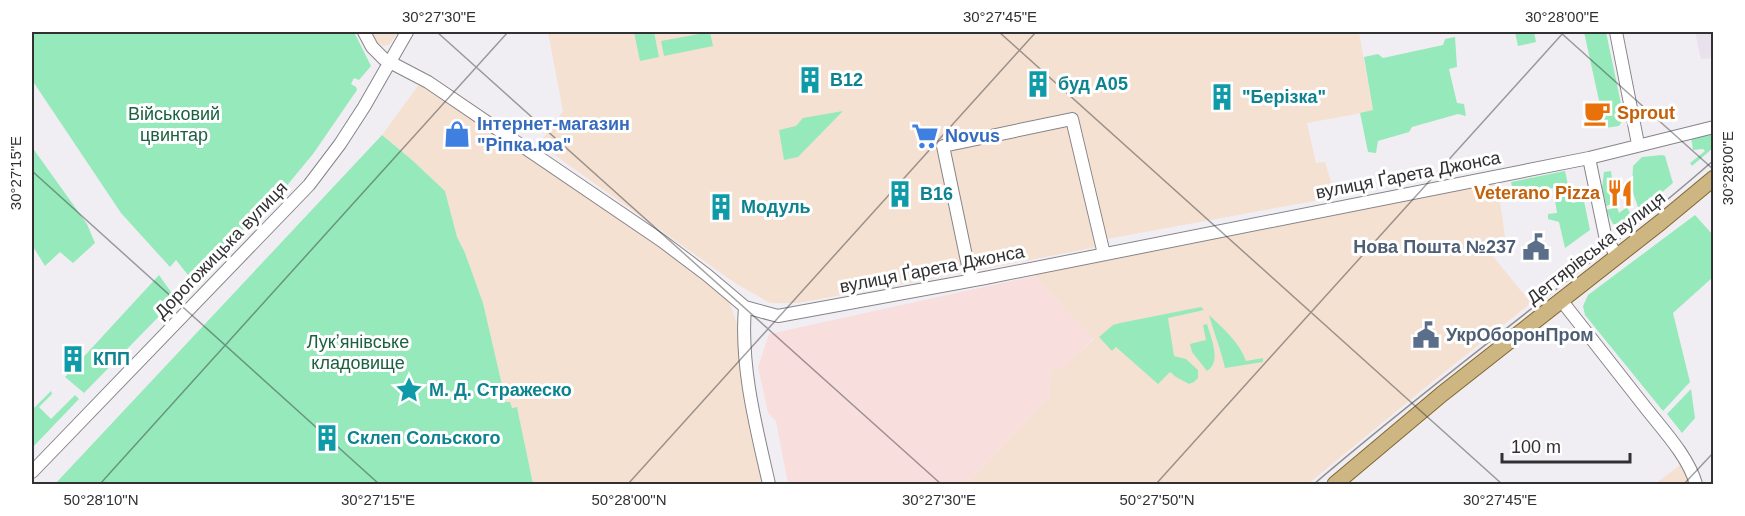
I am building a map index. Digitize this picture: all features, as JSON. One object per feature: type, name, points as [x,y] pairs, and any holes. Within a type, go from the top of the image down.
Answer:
[{"type":"main road","name":"Дегтярівська вулиця","points":[[1335,484],[1442,394],[1617,258],[1713,178]]},
{"type":"street","name":"вулиця Ґарета Джонса","points":[[364,32],[372,47],[390,62],[447,94],[662,241],[727,290],[745,307],[778,316],[1589,158],[1713,127]]},
{"type":"street","name":"Дорогожицька вулиця","points":[[32,472],[309,185],[358,117],[407,32]]},
{"type":"street","points":[[1616,32],[1638,144]]},
{"type":"street","points":[[971,280],[943,146],[1072,119],[1104,254]]},
{"type":"street","points":[[1589,158],[1603,229],[1609,246],[1617,258]]},
{"type":"street","points":[[1561,300],[1656,422],[1687,465],[1696,484]]},
{"type":"street","points":[[745,307],[744,331],[752,408],[769,484]]},
{"type":"shaded area","points":[[372,32],[398,32],[389,45],[383,46],[377,42]]},
{"type":"shaded area","points":[[548,32],[1359,32],[1373,111],[1307,123],[1316,163],[1325,162],[1336,197],[1107,239],[1107,245],[973,271],[798,303],[770,303],[735,283],[539,144],[563,111]]},
{"type":"shaded area","points":[[1695,32],[1713,32],[1713,58],[1701,59]]},
{"type":"shaded area","points":[[420,83],[645,235],[727,296],[738,326],[767,484],[533,484],[517,407],[511,408],[506,402],[483,303],[457,237],[445,191],[382,135]]},
{"type":"shaded area","points":[[1497,179],[1506,244],[1492,255],[1531,303],[1308,484],[966,484],[1049,397],[1052,363],[1059,370],[1094,339],[1034,276],[1036,270]]},
{"type":"shaded area","points":[[1034,276],[1094,338],[1060,371],[1052,364],[1049,397],[966,484],[788,484],[776,421],[768,413],[758,367],[769,334]]},
{"type":"shaded area","points":[[1680,465],[1688,476],[1690,484],[1655,484]]},
{"type":"green space","name":"Військовий цвинтар","points":[[32,32],[354,32],[371,66],[359,80],[354,78],[351,84],[357,90],[313,154],[284,189],[192,280],[176,260],[170,267],[121,213],[32,80]]},
{"type":"green space","points":[[634,32],[654,32],[659,57],[640,61]]},
{"type":"green space","points":[[710,32],[713,46],[664,56],[661,41]]},
{"type":"green space","points":[[1515,32],[1534,32],[1536,42],[1518,46]]},
{"type":"green space","points":[[1584,32],[1606,32],[1624,118],[1619,126],[1605,128]]},
{"type":"green space","points":[[1455,37],[1457,67],[1449,69],[1457,103],[1464,104],[1466,116],[1458,114],[1412,127],[1409,132],[1378,141],[1376,153],[1368,152],[1360,113],[1373,110],[1364,57],[1378,54],[1383,58],[1443,45],[1445,39]]},
{"type":"green space","points":[[843,111],[798,157],[784,160],[779,130],[796,126],[803,118]]},
{"type":"green space","points":[[1713,133],[1713,148],[1692,166],[1690,163],[1705,151],[1703,149],[1693,150],[1691,137]]},
{"type":"green space","name":"Лукʼянівське кладовище","points":[[382,135],[445,191],[457,237],[483,303],[506,402],[510,402],[512,408],[517,407],[533,484],[55,484]]},
{"type":"green space","points":[[32,147],[87,224],[95,243],[73,263],[60,252],[45,266],[32,245]]},
{"type":"green space","points":[[1665,156],[1673,183],[1642,209],[1638,207],[1632,190],[1633,166],[1642,157]]},
{"type":"green space","points":[[1565,171],[1572,203],[1584,201],[1590,230],[1565,248],[1559,222],[1548,219],[1548,214],[1557,213],[1553,188],[1514,196],[1511,182]]},
{"type":"green space","points":[[1611,171],[1615,203],[1606,206],[1602,188],[1604,172]]},
{"type":"green space","points":[[1617,207],[1619,213],[1627,207],[1631,215],[1620,224],[1613,224],[1606,210]]},
{"type":"green space","points":[[1695,215],[1713,235],[1713,277],[1673,313],[1690,382],[1663,411],[1585,315],[1583,306],[1588,295]]},
{"type":"green space","points":[[159,275],[176,299],[84,393],[65,377]]},
{"type":"green space","points":[[1201,307],[1204,310],[1168,318],[1174,356],[1186,359],[1198,370],[1198,378],[1189,384],[1170,372],[1158,384],[1116,347],[1112,351],[1099,337],[1113,325]]},
{"type":"green space","points":[[1209,315],[1235,342],[1246,361],[1263,358],[1263,362],[1225,368]]},
{"type":"green space","points":[[1207,324],[1215,356],[1214,362],[1207,371],[1192,352],[1190,344],[1206,340],[1203,325]]},
{"type":"green space","points":[[1691,389],[1695,418],[1682,433],[1667,414]]},
{"type":"green space","points":[[51,391],[52,394],[39,407],[51,419],[75,395],[79,399],[32,448],[32,410]]},
{"type":"tram line","points":[[1314,484],[1413,402],[1615,243],[1714,160]]},
{"type":"place","name":"B12","points":[[810,80]]},
{"type":"place","name":"буд А05","points":[[1038,84]]},
{"type":"place","name":"\"Берізка\"","points":[[1222,97]]},
{"type":"place","name":"Sprout","points":[[1597,113]]},
{"type":"place","name":"Інтернет-магазин \"Ріпка.юа\"","points":[[457,134]]},
{"type":"place","name":"Novus","points":[[925,136]]},
{"type":"place","name":"Veterano Pizza","points":[[1620,193]]},
{"type":"place","name":"B16","points":[[900,194]]},
{"type":"place","name":"Модуль","points":[[721,207]]},
{"type":"place","name":"Нова Пошта №237","points":[[1536,247]]},
{"type":"place","name":"УкрОборонПром","points":[[1426,335]]},
{"type":"place","name":"КПП","points":[[73,359]]},
{"type":"place","name":"М. Д. Стражеско","points":[[409,390]]},
{"type":"place","name":"Склеп Сольского","points":[[327,438]]}]
